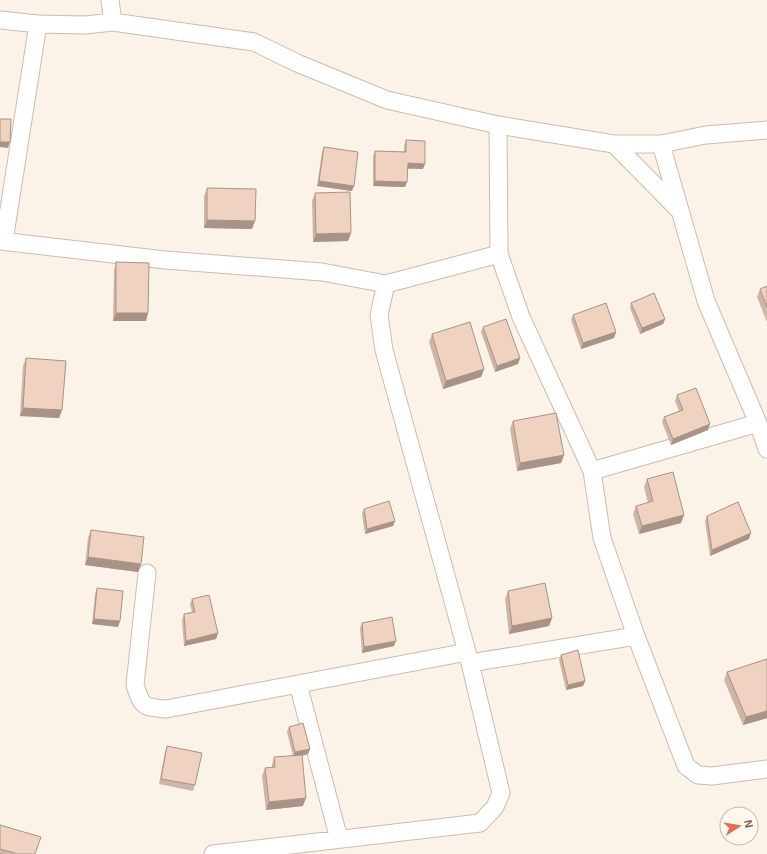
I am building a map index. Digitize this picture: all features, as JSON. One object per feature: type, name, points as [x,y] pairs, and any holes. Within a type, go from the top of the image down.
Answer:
[{"type":"street","points":[[110,0],[113,22]]},
{"type":"street","points":[[0,20],[38,24],[85,25],[113,22],[254,42],[297,63],[387,100],[498,125],[614,144],[661,144],[706,135],[767,130]]},
{"type":"street","points":[[38,24],[2,241],[165,260],[322,272],[386,284],[499,254]]},
{"type":"street","points":[[498,125],[499,254],[521,317],[592,471],[602,538],[636,636],[686,766],[698,775],[712,776],[767,769]]},
{"type":"street","points":[[614,144],[680,211]]},
{"type":"street","points":[[661,144],[706,301],[758,423],[767,449]]},
{"type":"street","points":[[213,854],[480,823],[495,808],[500,793],[469,657],[384,350],[379,315],[386,284]]},
{"type":"street","points":[[592,471],[758,423]]},
{"type":"street","points":[[146,573],[135,685],[140,701],[150,708],[166,709],[298,684],[469,657],[636,636]]},
{"type":"street","points":[[298,684],[340,839]]},
{"type":"building","points":[[0,119],[11,119],[10,142],[0,142]]},
{"type":"building","points":[[406,140],[425,141],[425,164],[408,163],[407,182],[375,181],[375,151],[406,152]]},
{"type":"building","points":[[324,147],[358,152],[354,186],[319,181]]},
{"type":"building","points":[[207,188],[256,189],[255,221],[207,220]]},
{"type":"building","points":[[350,192],[351,233],[316,234],[315,193]]},
{"type":"building","points":[[116,262],[149,263],[148,313],[116,313]]},
{"type":"building","points":[[767,286],[767,307],[760,289]]},
{"type":"building","points":[[654,293],[665,319],[642,328],[631,303]]},
{"type":"building","points":[[606,303],[616,332],[583,343],[573,315]]},
{"type":"building","points":[[506,319],[520,358],[497,366],[483,327]]},
{"type":"building","points":[[470,322],[484,369],[446,381],[432,334]]},
{"type":"building","points":[[26,358],[66,361],[62,410],[23,408]]},
{"type":"building","points":[[696,388],[710,424],[673,439],[664,417],[683,410],[677,395]]},
{"type":"building","points":[[556,413],[564,455],[520,463],[513,421]]},
{"type":"building","points":[[673,472],[684,515],[642,526],[636,506],[653,501],[647,479]]},
{"type":"building","points":[[389,501],[395,521],[367,529],[364,509]]},
{"type":"building","points":[[738,502],[751,533],[712,550],[707,516]]},
{"type":"building","points":[[91,530],[144,537],[141,564],[88,557]]},
{"type":"building","points":[[545,583],[552,618],[512,626],[508,591]]},
{"type":"building","points":[[97,588],[123,591],[120,621],[94,619]]},
{"type":"building","points":[[209,595],[218,633],[186,641],[184,614],[195,612],[192,599]]},
{"type":"building","points":[[392,617],[396,641],[364,647],[362,623]]},
{"type":"building","points":[[578,650],[585,681],[568,685],[561,655]]},
{"type":"building","points":[[767,659],[767,711],[746,717],[727,672]]},
{"type":"building","points":[[303,723],[310,749],[295,752],[289,727]]},
{"type":"building","points":[[167,746],[202,753],[195,785],[161,779]]},
{"type":"building","points":[[302,755],[306,798],[269,802],[265,768],[275,767],[274,757]]},
{"type":"building","points":[[0,825],[41,837],[35,854],[15,854],[0,849]]}]
